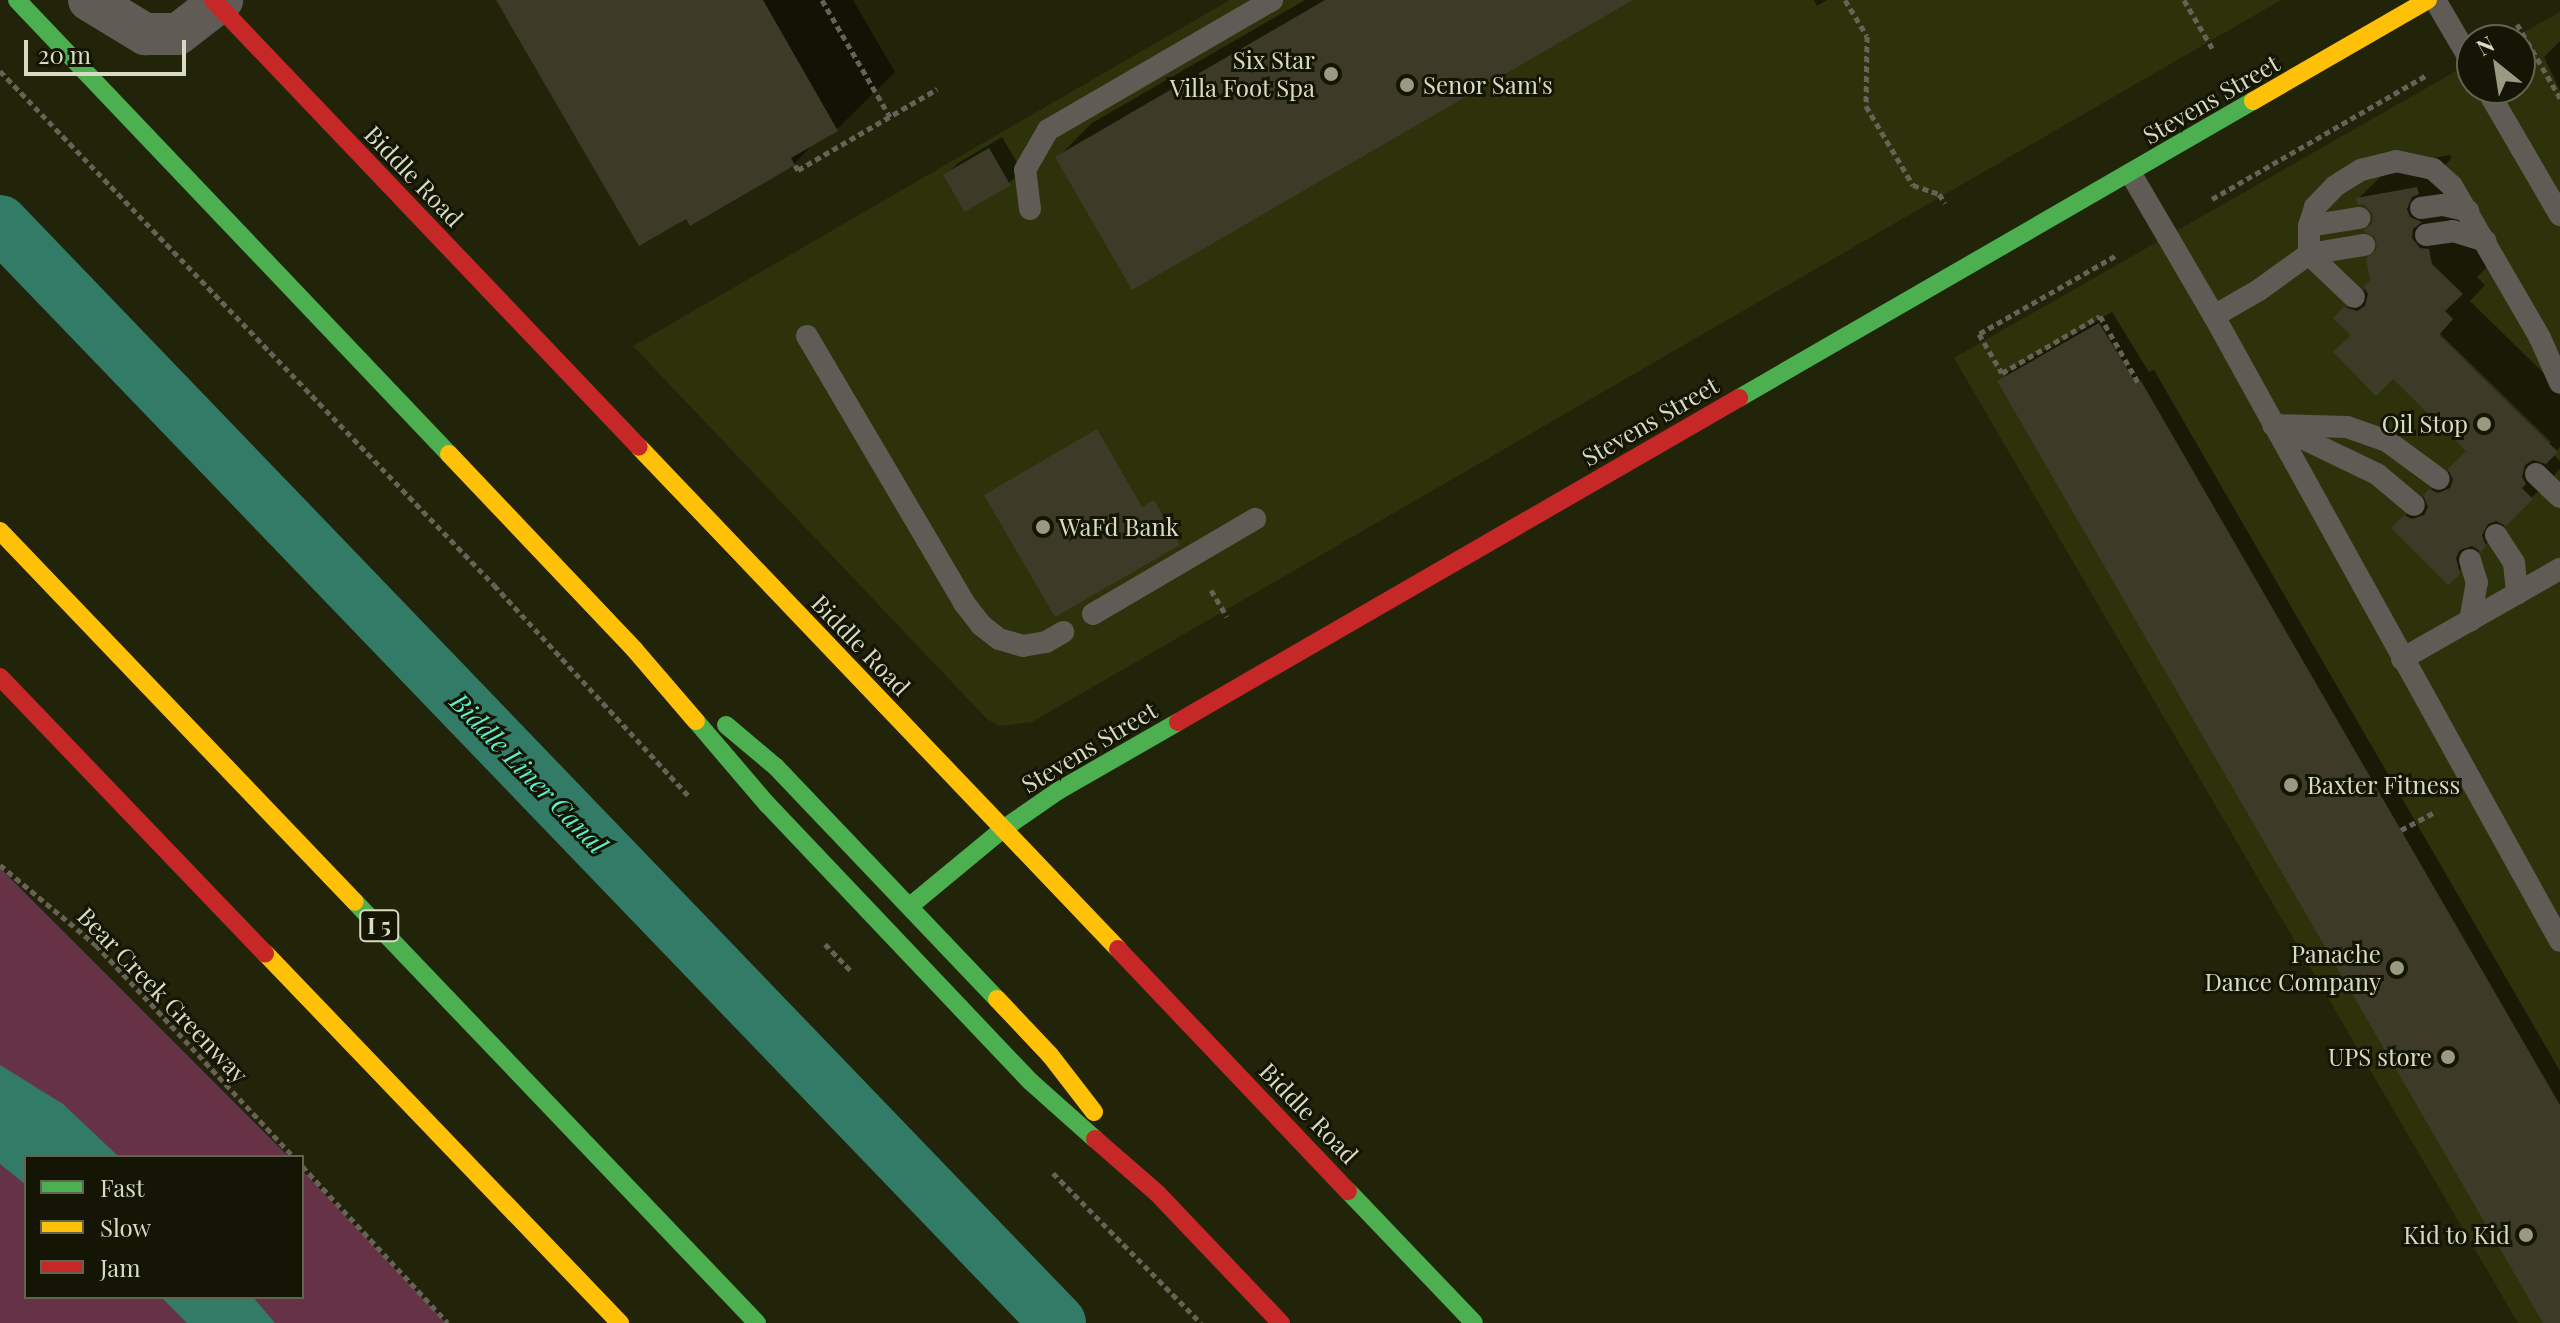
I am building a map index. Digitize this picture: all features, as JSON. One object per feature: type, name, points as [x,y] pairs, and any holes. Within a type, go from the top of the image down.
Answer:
[{"type":"main road","points":[[17,0],[634,649],[767,804],[1031,1082],[1157,1193],[1281,1323]]},
{"type":"main road","name":"Stevens Street","points":[[910,906],[1003,829],[1071,783],[2428,0]]},
{"type":"main road","name":"Biddle Road","points":[[217,1],[1474,1323]]},
{"type":"main road","name":"I 5","points":[[0,531],[757,1323]]},
{"type":"main road","points":[[634,649],[776,767],[910,906],[1050,1055],[1157,1193]]},
{"type":"main road","points":[[0,677],[620,1323]]},
{"type":"street","points":[[89,0],[145,34],[178,34],[217,1]]},
{"type":"lane","points":[[1030,209],[1025,170],[1048,130],[1272,0]]},
{"type":"lane","points":[[2435,0],[2456,36]]},
{"type":"lane","points":[[2495,104],[2560,215]]},
{"type":"lane","points":[[2354,297],[2309,254],[2309,226],[2315,207],[2335,186],[2361,170],[2396,161],[2433,169],[2452,186],[2468,211],[2540,338],[2560,383]]},
{"type":"lane","points":[[2131,174],[2214,316],[2560,941]]},
{"type":"lane","points":[[2421,208],[2443,205],[2468,211]]},
{"type":"lane","points":[[2309,226],[2359,218]]},
{"type":"lane","points":[[2426,235],[2453,231],[2485,241]]},
{"type":"lane","points":[[2214,316],[2259,290],[2309,254],[2364,245]]},
{"type":"lane","points":[[807,336],[964,603],[981,625],[999,639],[1023,646],[1046,642],[1063,632]]},
{"type":"lane","points":[[2273,425],[2347,427],[2387,441],[2439,479]]},
{"type":"lane","points":[[2273,425],[2377,474],[2414,505]]},
{"type":"lane","points":[[2536,474],[2560,497]]},
{"type":"lane","points":[[1093,614],[1255,519]]},
{"type":"lane","points":[[2496,535],[2514,563],[2517,594]]},
{"type":"lane","points":[[2470,560],[2477,583],[2470,621]]},
{"type":"lane","points":[[2402,659],[2560,569]]},
{"type":"path","points":[[822,0],[890,117]]},
{"type":"path","points":[[1845,0],[1867,36],[1866,106],[1913,185],[1939,194],[1945,203]]},
{"type":"path","points":[[2184,0],[2212,48]]},
{"type":"path","points":[[2536,57],[2560,98]]},
{"type":"path","points":[[0,71],[494,585],[689,797]]},
{"type":"path","points":[[2212,199],[2427,75]]},
{"type":"path","points":[[795,165],[798,170],[937,89]]},
{"type":"path","points":[[2115,256],[1979,334],[2002,373],[2100,316],[2138,382]]},
{"type":"path","points":[[2401,830],[2436,811]]},
{"type":"path","name":"Bear Creek Greenway","points":[[0,865],[96,945],[292,1155]]},
{"type":"path","points":[[819,938],[852,972]]},
{"type":"path","points":[[1044,1164],[1201,1323]]},
{"type":"path","points":[[304,1168],[448,1323]]},
{"type":"shaded area","points":[[1230,0],[2281,0],[1032,722],[1000,726],[987,719],[633,346]]},
{"type":"shaded area","points":[[2560,12],[2560,1323],[2518,1323],[1954,358],[2456,71],[2456,104],[2536,104],[2536,25]]},
{"type":"shaded area","points":[[0,868],[287,1155],[24,1155],[24,1299],[304,1299],[304,1172],[446,1323],[0,1323]]},
{"type":"water","points":[[0,1065],[63,1104],[117,1155],[24,1155],[24,1183],[0,1164]]},
{"type":"water","points":[[163,1299],[255,1299],[275,1323],[187,1323]]},
{"type":"building","points":[[496,0],[763,0],[838,131],[791,158],[795,165],[690,226],[686,219],[639,246]]},
{"type":"building","points":[[1325,0],[1633,0],[1132,290],[1055,157]]},
{"type":"building","points":[[989,148],[1010,185],[965,212],[943,174]]},
{"type":"building","name":"Oil Stop","points":[[2417,187],[2419,194],[2412,197],[2407,209],[2410,217],[2422,222],[2413,229],[2412,238],[2420,248],[2429,249],[2432,264],[2463,294],[2445,311],[2453,319],[2439,335],[2558,452],[2546,464],[2533,460],[2525,465],[2522,477],[2526,484],[2522,488],[2533,499],[2506,526],[2496,521],[2488,524],[2482,535],[2486,546],[2481,552],[2472,546],[2460,550],[2456,558],[2460,574],[2448,585],[2391,528],[2404,515],[2412,519],[2424,515],[2428,507],[2423,495],[2429,489],[2438,493],[2450,488],[2453,480],[2448,469],[2466,451],[2393,379],[2376,396],[2333,352],[2351,335],[2333,318],[2344,307],[2357,311],[2365,306],[2368,294],[2364,287],[2370,280],[2366,259],[2377,249],[2375,237],[2363,231],[2372,224],[2373,215],[2365,205],[2357,204],[2356,198]]},
{"type":"building","points":[[2099,323],[2136,383],[2141,381],[2560,1105],[2560,1323],[2543,1323],[1997,381]]},
{"type":"building","name":"WaFd Bank","points":[[1097,429],[1142,507],[1154,500],[1180,545],[1055,617],[984,495]]},
{"type":"waterway","name":"Biddle Liner Canal","points":[[0,223],[1058,1323]]},
{"type":"traffic: fast","points":[[17,0],[449,454]]},
{"type":"traffic: fast","points":[[1739,398],[2253,101]]},
{"type":"traffic: fast","points":[[696,721],[767,804],[1031,1082],[1095,1139]]},
{"type":"traffic: fast","points":[[910,906],[1003,829],[1058,791],[1178,722]]},
{"type":"traffic: fast","points":[[726,725],[776,767],[997,999]]},
{"type":"traffic: fast","points":[[355,902],[757,1323]]},
{"type":"traffic: fast","points":[[1348,1191],[1474,1323]]},
{"type":"traffic: slow","points":[[2253,101],[2428,0]]},
{"type":"traffic: slow","points":[[639,447],[1118,949]]},
{"type":"traffic: slow","points":[[449,454],[634,649],[696,721]]},
{"type":"traffic: slow","points":[[0,531],[355,902]]},
{"type":"traffic: slow","points":[[265,953],[620,1323]]},
{"type":"traffic: slow","points":[[997,999],[1050,1055],[1094,1112]]},
{"type":"traffic: jam","points":[[213,0],[639,447]]},
{"type":"traffic: jam","points":[[1178,722],[1739,398]]},
{"type":"traffic: jam","points":[[0,677],[265,953]]},
{"type":"traffic: jam","points":[[1118,949],[1348,1191]]},
{"type":"traffic: jam","points":[[1095,1139],[1157,1193],[1281,1323]]},
{"type":"place","name":"Six Star Villa Foot Spa","points":[[1331,74]]},
{"type":"place","name":"Senor Sam's","points":[[1407,85]]},
{"type":"place","name":"Oil Stop","points":[[2484,424]]},
{"type":"place","name":"WaFd Bank","points":[[1043,527]]},
{"type":"place","name":"Baxter Fitness","points":[[2291,785]]},
{"type":"place","name":"Panache Dance Company","points":[[2397,968]]},
{"type":"place","name":"UPS store","points":[[2448,1057]]},
{"type":"place","name":"Kid to Kid","points":[[2526,1235]]}]
